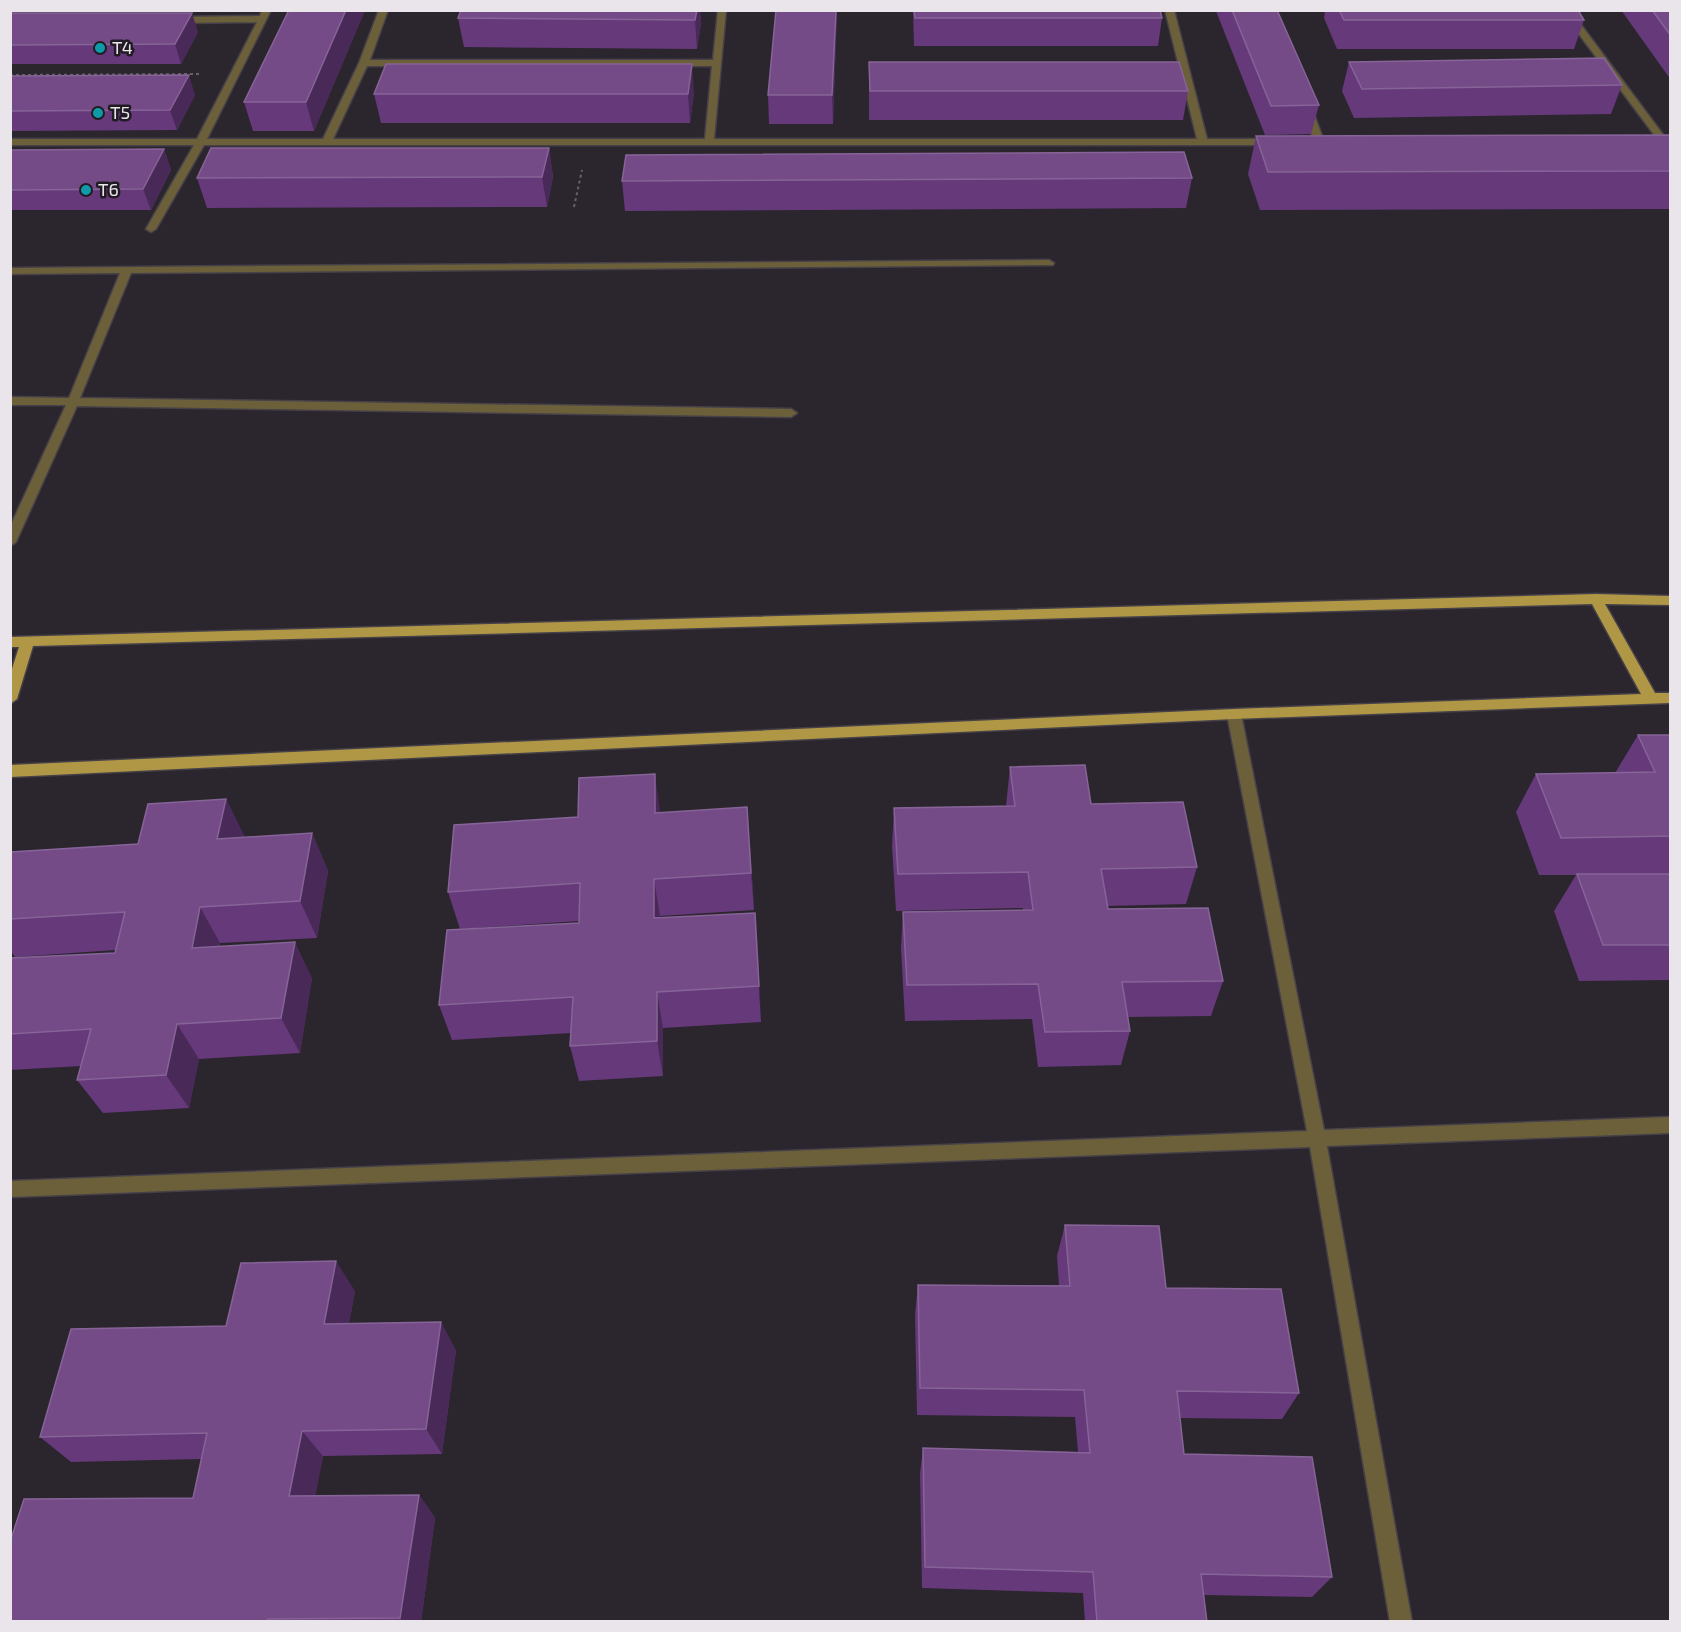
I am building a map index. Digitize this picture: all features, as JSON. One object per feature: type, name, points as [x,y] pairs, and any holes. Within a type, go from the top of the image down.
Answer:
[{"type":"main road","points":[[10,642],[1596,599],[1671,600]]},
{"type":"main road","points":[[1596,599],[1650,698]]},
{"type":"main road","points":[[10,699],[28,641]]},
{"type":"main road","points":[[10,771],[1234,714],[1671,698]]},
{"type":"street","points":[[326,143],[364,63],[384,10]]},
{"type":"street","points":[[709,143],[722,10]]},
{"type":"street","points":[[1169,10],[1203,142]]},
{"type":"street","points":[[1565,10],[1667,142]]},
{"type":"street","points":[[151,229],[200,143],[265,15],[160,20]]},
{"type":"street","points":[[364,63],[717,63]]},
{"type":"street","points":[[1303,98],[1319,141]]},
{"type":"street","points":[[1308,141],[1331,141]]},
{"type":"street","points":[[10,142],[1284,142]]},
{"type":"street","points":[[1652,142],[1667,142]]},
{"type":"street","points":[[10,271],[1049,263]]},
{"type":"street","points":[[10,542],[73,402],[127,269]]},
{"type":"street","points":[[10,401],[791,413]]},
{"type":"street","points":[[1234,714],[1317,1138],[1401,1622]]},
{"type":"street","points":[[10,1189],[1671,1125]]},
{"type":"path","points":[[10,75],[235,74]]},
{"type":"path","points":[[574,207],[587,143]]},
{"type":"building","points":[[289,10],[346,10],[306,102],[244,102]]},
{"type":"building","points":[[461,10],[697,10],[695,20],[458,18]]},
{"type":"building","points":[[776,10],[836,10],[832,95],[768,95]]},
{"type":"building","points":[[914,10],[1160,10],[1162,18],[915,18]]},
{"type":"building","points":[[1232,10],[1277,10],[1319,105],[1271,106]]},
{"type":"building","points":[[1339,10],[1578,10],[1584,20],[1344,20]]},
{"type":"building","points":[[1652,10],[1671,10],[1671,36]]},
{"type":"building","points":[[10,13],[192,13],[175,44],[10,45]]},
{"type":"building","points":[[1604,58],[1622,85],[1362,89],[1349,62]]},
{"type":"building","points":[[869,62],[1179,62],[1188,91],[870,91]]},
{"type":"building","points":[[386,64],[692,64],[688,94],[374,94]]},
{"type":"building","points":[[189,75],[170,110],[10,111],[10,76]]},
{"type":"building","points":[[1671,135],[1671,171],[1268,172],[1256,136]]},
{"type":"building","points":[[211,148],[549,148],[542,177],[197,178]]},
{"type":"building","points":[[164,149],[143,189],[10,190],[10,150]]},
{"type":"building","points":[[1184,152],[1192,178],[622,181],[626,155]]},
{"type":"building","points":[[1638,735],[1671,735],[1671,836],[1561,838],[1536,774],[1655,772]]},
{"type":"building","points":[[1085,765],[1091,804],[1183,802],[1197,867],[1101,869],[1108,909],[1208,908],[1223,981],[1122,982],[1130,1031],[1045,1032],[1038,984],[907,985],[903,912],[1033,910],[1028,872],[898,874],[894,808],[1015,806],[1010,767]]},
{"type":"building","points":[[655,774],[655,813],[747,807],[751,873],[654,879],[654,918],[755,913],[759,986],[657,992],[657,1041],[570,1046],[573,997],[439,1005],[447,930],[579,923],[580,883],[448,892],[454,825],[578,817],[579,778]]},
{"type":"building","points":[[226,799],[217,839],[312,833],[300,901],[200,907],[192,948],[295,942],[281,1018],[177,1024],[166,1075],[77,1080],[91,1029],[10,1034],[10,958],[115,953],[125,912],[10,919],[11,852],[138,844],[148,804]]},
{"type":"building","points":[[1577,874],[1671,874],[1671,945],[1603,945]]},
{"type":"building","points":[[1065,1225],[1159,1226],[1166,1288],[1281,1289],[1299,1393],[1177,1391],[1184,1454],[1312,1457],[1332,1577],[1201,1574],[1207,1622],[1097,1622],[1093,1572],[925,1567],[923,1448],[1090,1453],[1084,1390],[920,1388],[918,1285],[1070,1286]]},
{"type":"building","points":[[336,1261],[324,1324],[441,1322],[426,1429],[302,1431],[289,1496],[419,1495],[400,1618],[268,1619],[267,1622],[10,1622],[10,1542],[24,1499],[193,1498],[207,1433],[40,1437],[71,1329],[226,1326],[241,1263]]},
{"type":"place","name":"T4","points":[[100,48]]},
{"type":"place","name":"T5","points":[[98,113]]},
{"type":"place","name":"T6","points":[[86,190]]}]
